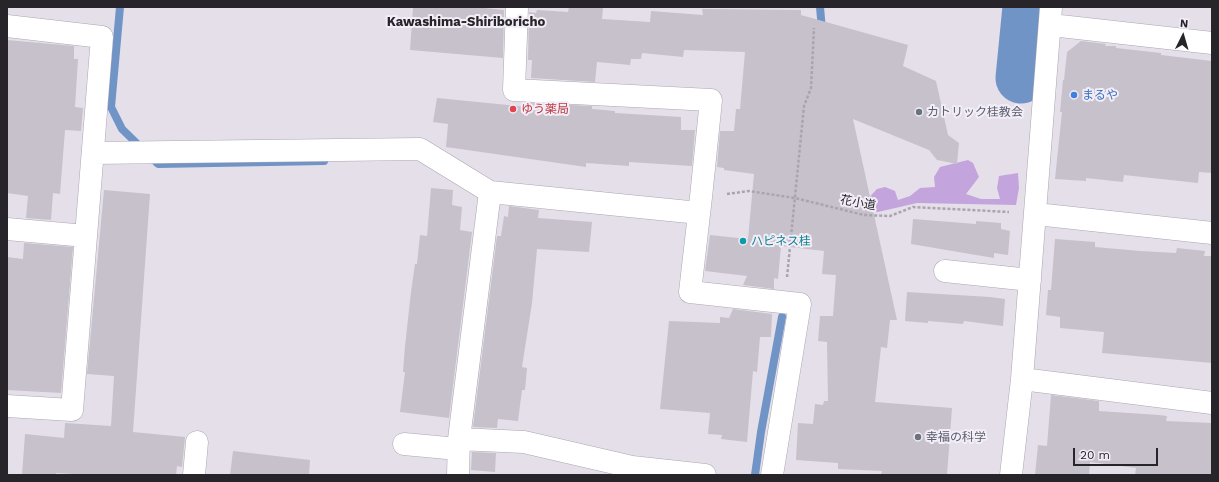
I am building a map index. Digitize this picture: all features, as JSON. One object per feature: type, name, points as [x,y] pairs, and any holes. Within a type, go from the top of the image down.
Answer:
[{"type":"street","points":[[517,7],[514,90],[711,100],[690,292],[800,304],[772,475]]},
{"type":"street","points":[[1011,475],[1022,379],[1051,16],[1212,43]]},
{"type":"street","points":[[7,26],[102,37],[72,410],[7,406]]},
{"type":"street","points":[[93,153],[420,149],[490,192],[700,205]]},
{"type":"street","points":[[458,475],[459,444],[490,192]]},
{"type":"street","points":[[1036,214],[1212,233]]},
{"type":"street","points":[[7,229],[86,236]]},
{"type":"street","points":[[945,271],[1030,280]]},
{"type":"street","points":[[1022,379],[1212,403]]},
{"type":"street","points":[[194,475],[197,442]]},
{"type":"street","points":[[404,444],[524,442],[632,467],[705,475]]},
{"type":"path","points":[[784,302],[804,106],[811,88],[814,28]]},
{"type":"path","name":"花小道","points":[[700,205],[749,191],[795,198],[864,215],[890,216],[913,207],[1036,214]]},
{"type":"shaded area","points":[[968,160],[973,163],[979,177],[966,194],[981,199],[1000,199],[997,188],[999,176],[1018,173],[1019,188],[1016,205],[917,203],[878,212],[865,209],[862,205],[877,189],[885,187],[895,191],[898,200],[910,196],[920,188],[935,187],[934,177],[940,167]]},
{"type":"building","points":[[413,7],[474,7],[504,10],[503,58],[410,50]]},
{"type":"building","points":[[569,7],[603,8],[602,19],[650,22],[651,11],[703,15],[702,9],[801,10],[801,15],[908,45],[903,66],[936,81],[948,135],[959,143],[957,164],[937,160],[929,150],[853,119],[897,320],[890,320],[887,348],[881,347],[875,402],[952,408],[947,475],[881,475],[882,471],[838,469],[838,463],[796,460],[798,423],[813,424],[815,404],[823,405],[824,401],[828,401],[827,342],[818,341],[820,316],[833,316],[836,275],[822,274],[824,251],[781,246],[778,279],[774,278],[774,289],[743,285],[747,276],[705,271],[710,235],[748,239],[754,174],[724,170],[724,168],[717,167],[720,131],[734,131],[736,109],[740,109],[745,52],[684,50],[683,57],[642,53],[641,59],[631,59],[630,65],[597,62],[595,82],[531,78],[532,60],[528,60],[529,12],[536,13],[537,10],[568,12]]},
{"type":"building","points":[[7,40],[74,46],[74,59],[78,59],[75,107],[83,108],[81,131],[65,130],[60,194],[53,193],[51,220],[26,218],[28,196],[7,193]]},
{"type":"building","points":[[1081,41],[1106,44],[1105,46],[1116,46],[1116,48],[1161,53],[1161,55],[1212,61],[1212,173],[1199,172],[1198,183],[1124,175],[1123,182],[1086,178],[1086,181],[1055,179],[1062,112],[1060,112],[1063,80],[1067,52]]},
{"type":"building","points":[[437,98],[528,107],[528,103],[592,106],[592,109],[615,111],[615,113],[681,117],[681,130],[695,130],[692,166],[629,162],[629,166],[586,163],[586,167],[446,147],[448,124],[433,122]]},
{"type":"building","points":[[431,188],[453,190],[452,205],[462,207],[460,230],[472,232],[449,418],[400,412],[405,372],[403,372],[411,292],[415,264],[417,264],[420,235],[427,236]]},
{"type":"building","points":[[104,190],[150,194],[133,432],[185,437],[182,467],[177,466],[176,475],[91,475],[56,473],[56,475],[22,475],[25,434],[64,438],[65,423],[111,426],[114,376],[87,374]]},
{"type":"building","points":[[509,206],[539,210],[538,218],[592,222],[589,252],[537,249],[532,303],[522,367],[527,368],[525,390],[522,390],[518,421],[498,419],[497,428],[473,427],[497,236],[501,236],[504,216],[508,217]]},
{"type":"building","points":[[913,219],[976,224],[976,221],[1001,223],[1001,229],[1010,231],[1008,255],[994,253],[994,258],[911,244]]},
{"type":"building","points":[[1055,239],[1095,242],[1095,247],[1140,251],[1176,253],[1177,248],[1205,251],[1204,256],[1212,256],[1212,363],[1102,353],[1104,332],[1060,328],[1060,317],[1046,315],[1048,290],[1051,290]]},
{"type":"building","points":[[24,243],[73,247],[61,393],[7,390],[7,257],[23,259]]},
{"type":"building","points":[[907,292],[1005,299],[1003,326],[964,321],[963,324],[905,321]]},
{"type":"building","points":[[733,309],[772,314],[771,337],[760,337],[757,372],[753,371],[747,442],[721,439],[722,435],[708,434],[710,413],[660,409],[669,321],[720,323],[720,317],[729,318]]},
{"type":"building","points":[[1051,395],[1099,401],[1099,411],[1167,416],[1166,421],[1212,423],[1212,475],[1135,475],[1136,468],[1090,462],[1089,475],[1035,475],[1038,445],[1047,446]]},
{"type":"building","points":[[233,451],[310,460],[309,475],[230,475]]},
{"type":"building","points":[[472,452],[496,453],[495,472],[471,470]]},
{"type":"waterway","points":[[120,7],[111,107],[122,129],[158,164],[324,161]]},
{"type":"waterway","points":[[820,7],[822,30]]},
{"type":"waterway","points":[[1021,78],[1028,7]]},
{"type":"waterway","points":[[755,475],[761,432],[782,317]]},
{"type":"place","name":"まるや","points":[[1074,95]]},
{"type":"place","name":"ゆう薬局","points":[[513,109]]},
{"type":"place","name":"カトリック桂教会","points":[[919,112]]},
{"type":"place","name":"ハピネス桂","points":[[743,241]]},
{"type":"place","name":"幸福の科学","points":[[918,437]]},
{"type":"district","name":"Kawashima-Shiriboricho","points":[[466,22]]}]
